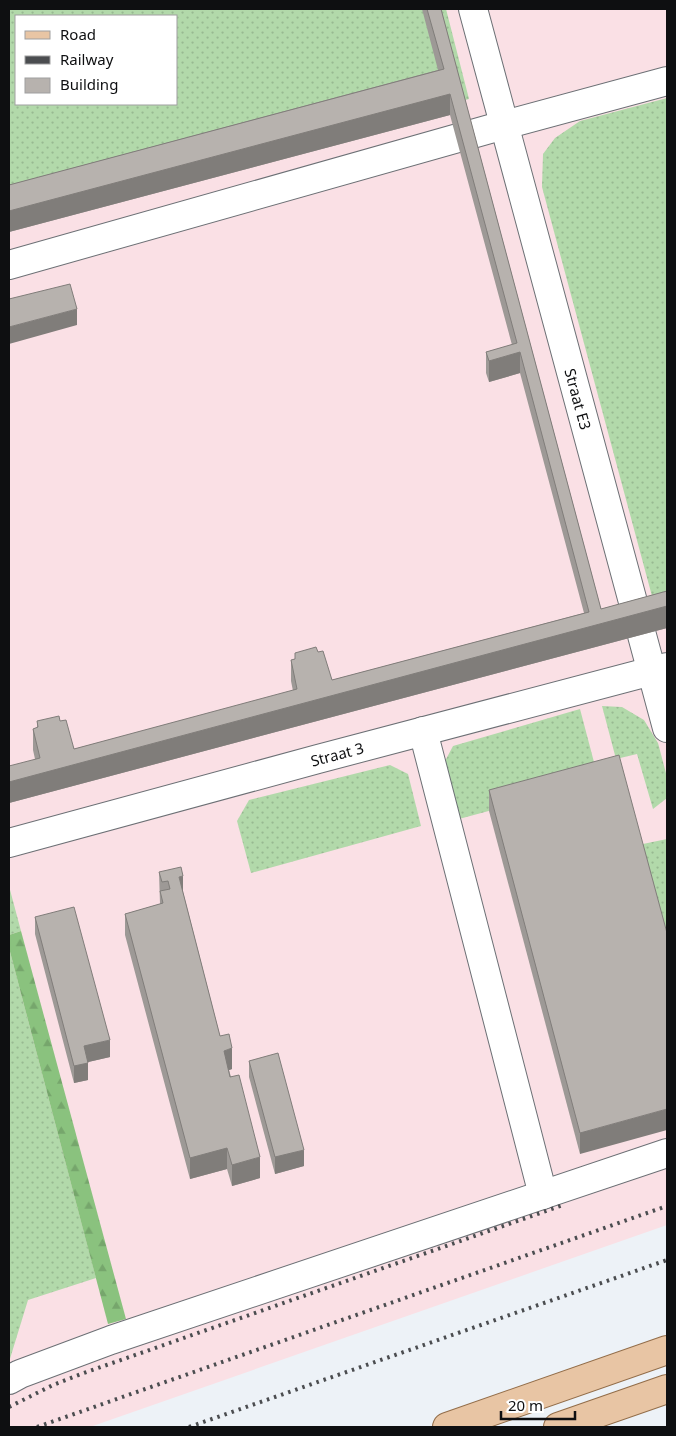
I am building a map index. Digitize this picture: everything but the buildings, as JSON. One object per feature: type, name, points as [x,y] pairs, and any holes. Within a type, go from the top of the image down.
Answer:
[{"type":"main road","points":[[447,1427],[667,1350]]},
{"type":"main road","points":[[558,1427],[667,1389]]},
{"type":"lane","name":"Straat E3","points":[[473,9],[504,125],[660,669],[667,728]]},
{"type":"lane","points":[[9,265],[504,125],[667,81]]},
{"type":"lane","name":"Straat 3","points":[[9,843],[660,669]]},
{"type":"lane","points":[[423,731],[543,1195]]},
{"type":"lane","points":[[9,1380],[20,1374],[111,1340],[667,1153]]},
{"type":"shaded area","points":[[9,9],[667,9],[667,1225],[90,1427],[9,1427]]},
{"type":"green space","points":[[9,9],[446,9],[469,99],[9,222]]},
{"type":"green space","points":[[667,98],[667,624],[656,611],[542,187],[543,154],[555,138],[580,121]]},
{"type":"green space","points":[[602,706],[622,707],[644,720],[658,743],[667,777],[667,798],[653,809],[637,754],[616,759]]},
{"type":"green space","points":[[580,709],[599,781],[459,819],[444,763],[453,746]]},
{"type":"green space","points":[[390,765],[408,774],[421,826],[251,873],[237,821],[249,800]]},
{"type":"green space","points":[[667,839],[667,954],[638,845]]},
{"type":"green space","points":[[9,886],[21,931],[9,935]]},
{"type":"green space","points":[[21,931],[126,1319],[108,1324],[9,948],[9,935]]},
{"type":"green space","points":[[9,948],[96,1278],[28,1300],[9,1362]]},
{"type":"railway","points":[[9,1407],[53,1385],[81,1374],[563,1205]]},
{"type":"railway","points":[[37,1427],[667,1206]]},
{"type":"railway","points":[[189,1427],[667,1260]]}]
